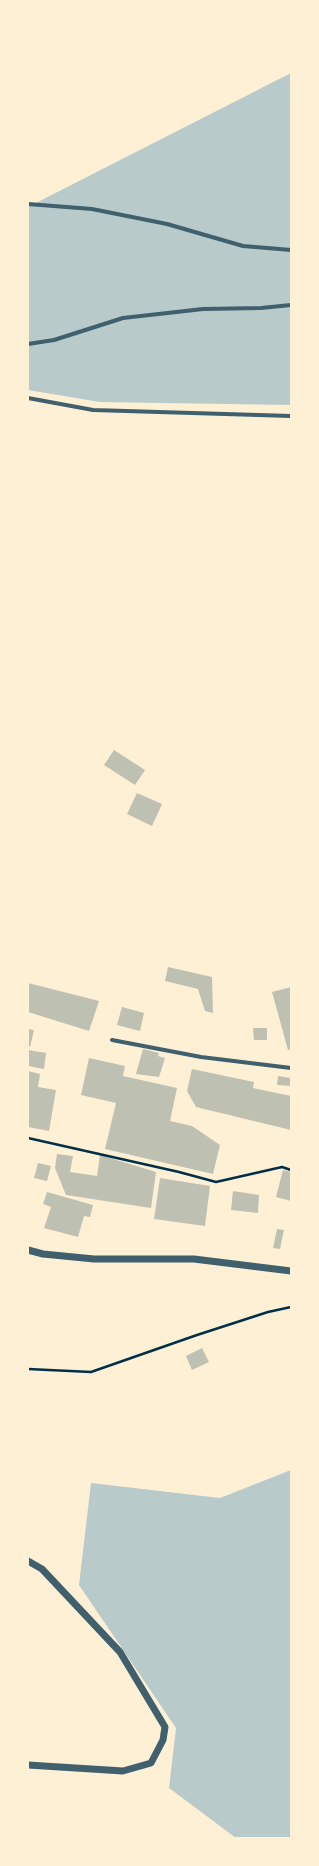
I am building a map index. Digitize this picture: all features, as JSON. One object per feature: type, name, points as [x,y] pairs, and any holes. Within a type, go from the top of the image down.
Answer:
[{"type":"street","points":[[28,204],[92,209],[167,224],[243,246],[291,250]]},
{"type":"street","points":[[28,344],[54,340],[123,318],[203,309],[261,308],[291,305]]},
{"type":"street","points":[[28,398],[93,410],[291,416]]},
{"type":"street","points":[[112,1040],[201,1057],[291,1068]]},
{"type":"street","points":[[28,1250],[43,1254],[94,1259],[194,1259],[291,1270]]},
{"type":"street","points":[[28,1560],[42,1569],[120,1652],[165,1727],[163,1740],[151,1763],[123,1771],[28,1765]]},
{"type":"path","points":[[28,1138],[179,1172],[216,1182],[282,1167],[291,1170]]},
{"type":"path","points":[[28,1369],[91,1372],[197,1335],[268,1312],[291,1307]]},
{"type":"shaded area","points":[[291,73],[291,405],[100,402],[28,390],[28,207]]},
{"type":"shaded area","points":[[291,1470],[291,1838],[236,1838],[169,1788],[176,1728],[79,1585],[91,1483],[220,1498]]},
{"type":"building","points":[[114,750],[145,770],[135,785],[104,765]]},
{"type":"building","points":[[137,793],[162,804],[152,826],[127,814]]},
{"type":"building","points":[[168,967],[212,977],[213,1013],[205,1011],[198,989],[165,981]]},
{"type":"building","points":[[28,983],[99,1001],[89,1031],[28,1012]]},
{"type":"building","points":[[291,987],[291,1049],[288,1050],[272,992]]},
{"type":"building","points":[[122,1007],[144,1013],[140,1031],[117,1025]]},
{"type":"building","points":[[253,1028],[267,1028],[267,1040],[254,1040]]},
{"type":"building","points":[[28,1029],[34,1030],[30,1047],[28,1046]]},
{"type":"building","points":[[143,1049],[159,1053],[158,1056],[165,1058],[159,1077],[136,1074]]},
{"type":"building","points":[[28,1050],[46,1053],[44,1069],[28,1066]]},
{"type":"building","points":[[89,1058],[125,1066],[123,1076],[177,1088],[170,1121],[192,1126],[220,1145],[213,1174],[105,1149],[116,1103],[81,1095]]},
{"type":"building","points":[[192,1069],[254,1082],[253,1088],[291,1096],[291,1130],[196,1107],[187,1091]]},
{"type":"building","points":[[28,1071],[40,1074],[38,1087],[56,1090],[49,1131],[28,1127]]},
{"type":"building","points":[[278,1076],[291,1078],[291,1086],[277,1085]]},
{"type":"building","points":[[57,1154],[73,1156],[70,1172],[97,1176],[100,1155],[156,1172],[151,1208],[66,1195],[55,1168]]},
{"type":"building","points":[[38,1163],[51,1166],[47,1181],[34,1178]]},
{"type":"building","points":[[283,1170],[291,1172],[291,1201],[276,1197]]},
{"type":"building","points":[[160,1178],[210,1186],[205,1226],[154,1219]]},
{"type":"building","points":[[233,1191],[259,1195],[258,1213],[231,1210]]},
{"type":"building","points":[[47,1192],[93,1205],[90,1217],[84,1216],[78,1237],[44,1228],[51,1207],[43,1204]]},
{"type":"building","points":[[277,1229],[284,1230],[280,1249],[273,1248]]},
{"type":"building","points":[[202,1348],[209,1362],[192,1370],[186,1356]]}]
